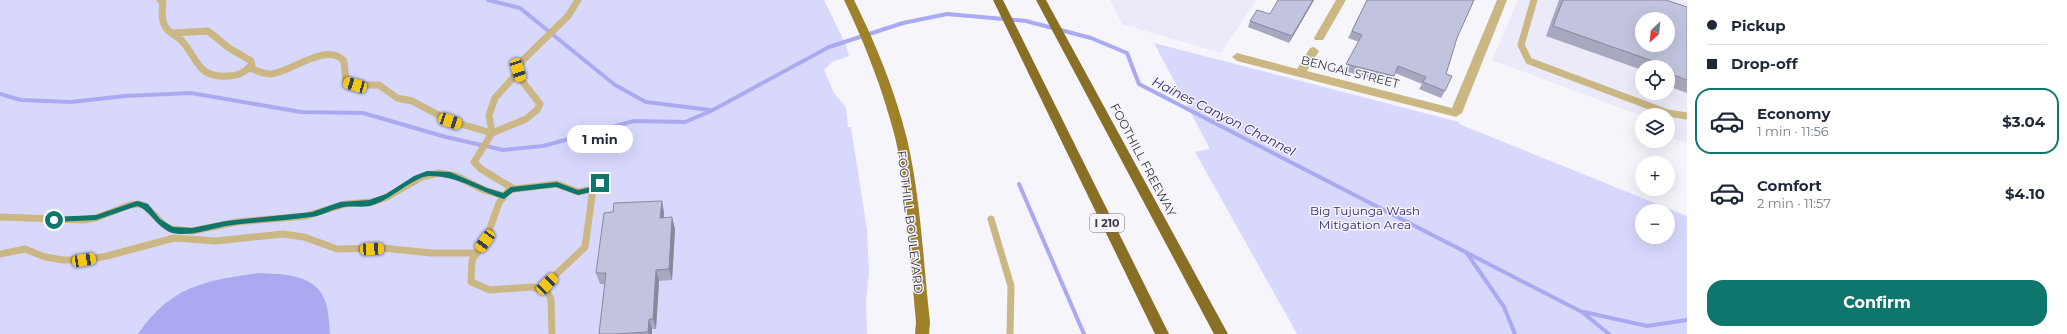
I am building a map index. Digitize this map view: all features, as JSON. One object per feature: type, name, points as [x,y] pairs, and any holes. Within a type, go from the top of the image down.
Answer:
[{"type":"highway","name":"I 210","points":[[998,0],[1162,334]]},
{"type":"highway","name":"FOOTHILL FREEWAY","points":[[1041,0],[1221,334]]},
{"type":"main road","name":"FOOTHILL BOULEVARD","points":[[849,0],[864,30],[894,114],[909,194],[922,334]]},
{"type":"street","points":[[1319,38],[1341,0]]},
{"type":"street","name":"BENGAL STREET","points":[[1237,57],[1456,113],[1502,0]]},
{"type":"street","points":[[1300,73],[1314,50]]},
{"type":"lane","points":[[492,133],[489,122],[490,104],[518,70],[522,61],[572,11],[578,0]]},
{"type":"lane","points":[[1534,0],[1521,45],[1528,61],[1668,113],[1687,116]]},
{"type":"lane","points":[[162,1],[165,26],[183,42],[200,71],[208,76],[218,78],[234,76],[250,68],[270,74],[314,58],[324,56],[337,57],[342,60],[346,66],[344,79],[346,82],[355,85],[379,85],[397,98],[412,101],[450,121],[492,133]]},
{"type":"lane","points":[[173,33],[208,31],[229,48],[251,60],[252,64],[250,68]]},
{"type":"lane","points":[[514,189],[505,182],[476,167],[474,162],[492,133],[523,119],[538,108],[540,104],[522,81],[518,70]]},
{"type":"lane","points":[[0,217],[64,221],[82,220],[113,213],[137,204],[146,206],[157,221],[170,229],[177,232],[192,231],[226,223],[313,214],[345,204],[370,203],[389,196],[416,178],[427,174],[439,173],[450,174],[484,190],[504,196]]},
{"type":"lane","points":[[547,291],[532,287],[490,290],[471,282],[470,273],[472,260],[485,241],[495,212],[509,190],[557,184],[578,192],[593,189],[606,178]]},
{"type":"lane","points":[[552,334],[551,300],[547,291],[547,284],[585,247],[593,189]]},
{"type":"lane","points":[[992,219],[1011,286],[1010,334]]},
{"type":"lane","points":[[0,254],[25,249],[45,257],[63,260],[84,260],[107,256],[174,238],[216,241],[283,234],[304,237],[336,248],[348,250],[382,248],[431,253],[476,253]]},
{"type":"shaded area","points":[[1110,0],[1256,0],[1221,53],[1122,24]]},
{"type":"shaded area","points":[[1518,0],[1681,0],[1687,2],[1687,143],[1675,139],[1675,108],[1635,108],[1635,113],[1492,60]]},
{"type":"green space","points":[[0,0],[824,0],[845,43],[849,56],[832,62],[824,70],[834,93],[846,107],[848,127],[851,127],[867,230],[869,271],[866,301],[867,334],[0,334]]},
{"type":"green space","name":"Big Tujunga Wash Mitigation Area","points":[[1154,43],[1459,122],[1459,124],[1657,204],[1635,204],[1635,244],[1675,244],[1675,211],[1687,216],[1687,334],[1297,334],[1195,152],[1210,149]]},
{"type":"water","points":[[258,273],[289,275],[307,281],[315,286],[322,293],[326,303],[330,334],[138,334],[150,318],[163,305],[190,288],[221,279]]},
{"type":"building","points":[[1278,0],[1313,0],[1292,36],[1250,21],[1257,10],[1270,14]]},
{"type":"building","points":[[1367,0],[1474,0],[1457,38],[1446,74],[1452,76],[1445,91],[1423,82],[1426,77],[1398,66],[1394,76],[1346,64],[1362,35],[1352,31]]},
{"type":"building","points":[[1563,0],[1666,0],[1687,7],[1687,80],[1675,76],[1675,60],[1650,60],[1553,26]]},
{"type":"building","points":[[662,201],[660,218],[672,217],[669,269],[656,270],[653,319],[649,319],[648,332],[599,334],[606,273],[596,273],[604,213],[613,212],[614,203]]},
{"type":"waterway","name":"Haines Canyon Channel","points":[[488,0],[520,8],[615,85],[646,102],[710,110]]},
{"type":"waterway","name":"Haines Canyon Channel","points":[[0,94],[21,100],[71,102],[125,96],[191,93],[301,112],[363,113],[446,137],[503,150],[543,146],[634,121],[685,122],[711,111],[829,47],[903,23],[947,14],[1026,21],[1091,38],[1127,53],[1139,84],[1466,252]]},
{"type":"waterway","points":[[1019,184],[1084,334]]},
{"type":"waterway","name":"Haines Canyon Channel","points":[[1466,252],[1582,312],[1609,334]]},
{"type":"waterway","name":"Haines Canyon Channel","points":[[1466,252],[1504,307],[1515,334]]},
{"type":"waterway","points":[[1584,312],[1647,326],[1687,320]]},
{"type":"route","points":[[54,220],[64,221],[96,218],[137,204],[146,206],[157,221],[170,229],[177,232],[192,231],[226,223],[313,214],[350,203],[370,203],[389,196],[416,178],[427,174],[439,173],[450,174],[484,190],[504,196],[511,189],[535,188],[557,184],[569,190],[578,192],[593,189],[600,183]]}]
